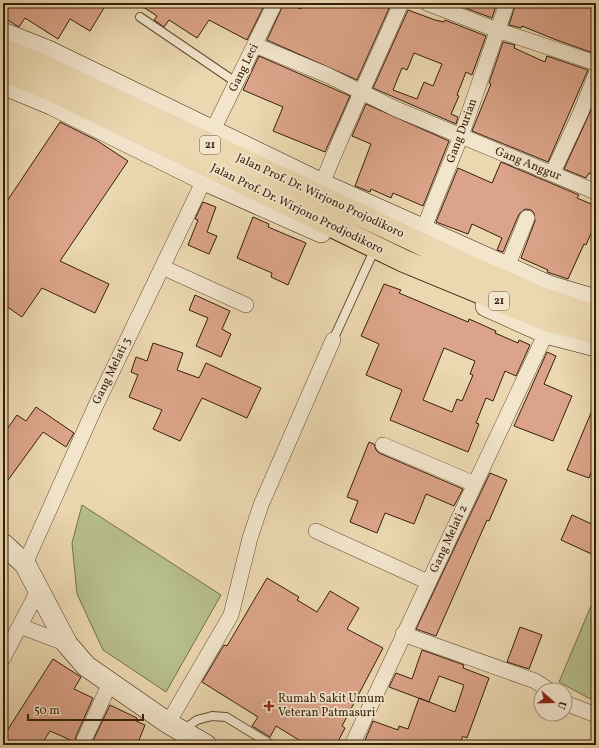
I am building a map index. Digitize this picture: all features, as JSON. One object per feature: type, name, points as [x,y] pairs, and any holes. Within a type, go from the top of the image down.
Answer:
[{"type":"highway","name":"Jalan Prof. Dr. Wirjono Projodikoro","points":[[3,50],[174,120],[419,236],[544,299],[583,312],[596,314]]},
{"type":"highway","name":"Jalan Prof. Dr. Wirjono Prodjodikoro","points":[[3,70],[51,90],[174,157],[404,261],[547,320],[596,333]]},
{"type":"highway","points":[[404,261],[419,236]]},
{"type":"street","points":[[322,184],[339,141],[363,92],[401,3]]},
{"type":"street","points":[[427,3],[497,30],[596,63]]},
{"type":"street","name":"Gang Durian","points":[[419,236],[461,136],[507,3]]},
{"type":"street","name":"Gang Leci","points":[[212,132],[255,45],[272,4]]},
{"type":"street","points":[[3,33],[48,51],[174,120],[212,132],[322,184],[419,236],[507,267],[549,286],[596,300]]},
{"type":"street","name":"Gang Anggur","points":[[255,45],[327,75],[396,109],[596,192]]},
{"type":"street","points":[[552,174],[581,112],[596,74]]},
{"type":"street","points":[[3,84],[174,157],[204,180],[546,333],[596,346]]},
{"type":"street","name":"Gang Melati 3","points":[[25,564],[96,405],[204,180]]},
{"type":"street","points":[[507,267],[527,218]]},
{"type":"street","points":[[162,267],[246,305]]},
{"type":"street","name":"Gang Melati 2","points":[[352,745],[546,333]]},
{"type":"street","points":[[175,727],[231,615],[250,538],[261,505],[333,340]]},
{"type":"street","points":[[383,445],[474,484]]},
{"type":"street","points":[[316,530],[428,582]]},
{"type":"street","points":[[3,544],[25,564],[67,644],[86,666],[110,684],[175,727],[206,745]]},
{"type":"street","points":[[3,658],[39,589]]},
{"type":"street","points":[[20,626],[67,644]]},
{"type":"street","points":[[403,634],[538,682]]},
{"type":"street","points":[[84,740],[110,684]]},
{"type":"street","points":[[573,706],[596,715]]},
{"type":"lane","points":[[140,17],[236,83]]},
{"type":"lane","points":[[333,340],[372,255]]},
{"type":"lane","points":[[175,727],[212,716],[226,717],[272,745]]},
{"type":"green space","points":[[82,505],[221,595],[166,692],[103,650],[77,594],[72,543]]},
{"type":"green space","points":[[596,594],[596,702],[573,690],[573,682],[559,682]]},
{"type":"building","points":[[3,3],[107,3],[90,31],[70,19],[58,39],[25,18],[19,27],[3,17]]},
{"type":"building","points":[[137,3],[258,3],[264,6],[247,40],[209,20],[197,38],[169,20],[164,27],[154,20],[157,16]]},
{"type":"building","points":[[284,3],[301,9],[302,3],[391,4],[357,80],[267,40]]},
{"type":"building","points":[[452,3],[497,3],[492,18]]},
{"type":"building","points":[[516,3],[596,3],[596,54],[522,26],[521,28],[509,25]]},
{"type":"building","points":[[408,10],[435,20],[444,22],[445,20],[486,36],[472,75],[466,72],[457,95],[459,96],[451,114],[458,117],[456,124],[373,88]],"holes":[[[414,53],[442,64],[433,86],[424,82],[417,99],[393,90],[402,68],[407,70]]]},
{"type":"building","points":[[503,42],[515,45],[514,48],[545,62],[547,56],[588,70],[548,162],[472,131],[491,84],[489,83]]},
{"type":"building","points":[[259,56],[350,96],[325,152],[273,131],[283,107],[243,90]]},
{"type":"building","points":[[596,99],[596,176],[589,173],[586,178],[564,169]]},
{"type":"building","points":[[366,104],[449,141],[423,206],[393,193],[391,198],[371,189],[370,192],[355,186],[371,144],[352,136]]},
{"type":"building","points":[[60,122],[96,140],[128,161],[60,261],[109,284],[95,313],[42,288],[22,317],[3,304],[3,207]]},
{"type":"building","points":[[501,162],[579,195],[577,198],[596,206],[596,222],[568,279],[547,272],[548,270],[521,258],[535,221],[534,213],[531,210],[525,209],[519,214],[503,252],[497,250],[502,238],[472,224],[468,234],[436,222],[458,168],[492,183]]},
{"type":"building","points":[[203,202],[216,207],[207,232],[217,236],[209,254],[188,245],[198,220],[195,219]]},
{"type":"building","points":[[253,217],[269,224],[268,227],[306,243],[288,285],[271,277],[272,273],[237,258]]},
{"type":"building","points":[[384,284],[401,290],[399,293],[468,322],[469,319],[518,343],[519,340],[530,345],[516,376],[505,371],[493,401],[486,398],[476,423],[479,424],[468,452],[390,420],[402,390],[366,375],[379,344],[361,336]],"holes":[[[444,348],[475,361],[470,374],[473,375],[462,401],[457,399],[452,412],[423,400]]]},
{"type":"building","points":[[195,295],[230,311],[222,329],[231,334],[221,357],[196,346],[208,318],[189,310]]},
{"type":"building","points":[[153,343],[183,353],[177,370],[199,378],[206,363],[261,388],[247,418],[202,398],[180,441],[153,429],[162,410],[129,397],[138,375],[131,372],[136,357],[147,361]]},
{"type":"building","points":[[547,352],[556,356],[544,384],[572,396],[553,441],[514,426]]},
{"type":"building","points":[[596,401],[596,460],[589,478],[567,470]]},
{"type":"building","points":[[36,407],[74,433],[66,447],[43,432],[3,487],[3,435],[17,415],[26,421]]},
{"type":"building","points":[[369,442],[374,444],[379,453],[463,489],[454,506],[426,494],[414,524],[385,513],[377,533],[350,522],[358,501],[347,497]]},
{"type":"building","points":[[490,473],[507,480],[489,521],[487,520],[436,636],[416,629]]},
{"type":"building","points":[[572,515],[596,526],[596,556],[561,540]]},
{"type":"building","points":[[267,578],[299,597],[297,600],[317,612],[330,591],[359,608],[347,629],[383,648],[342,726],[345,728],[336,745],[307,745],[276,726],[270,737],[252,726],[258,717],[202,682],[224,645],[227,646]]},
{"type":"building","points":[[520,627],[542,635],[529,669],[507,662]]},
{"type":"building","points":[[422,650],[464,665],[463,668],[489,678],[467,738],[463,736],[459,745],[363,745],[373,721],[398,730],[399,726],[408,729],[419,698],[389,687],[396,673],[412,679]],"holes":[[[439,676],[464,685],[455,712],[429,702]]]},
{"type":"building","points":[[53,659],[81,677],[74,689],[93,698],[76,736],[75,742],[50,731],[41,745],[3,745],[3,737]]},
{"type":"building","points":[[110,705],[137,718],[136,721],[145,725],[137,745],[91,745]]},
{"type":"place","name":"Rumah Sakit Umum Veteran Patmasuri","points":[[269,706]]}]
